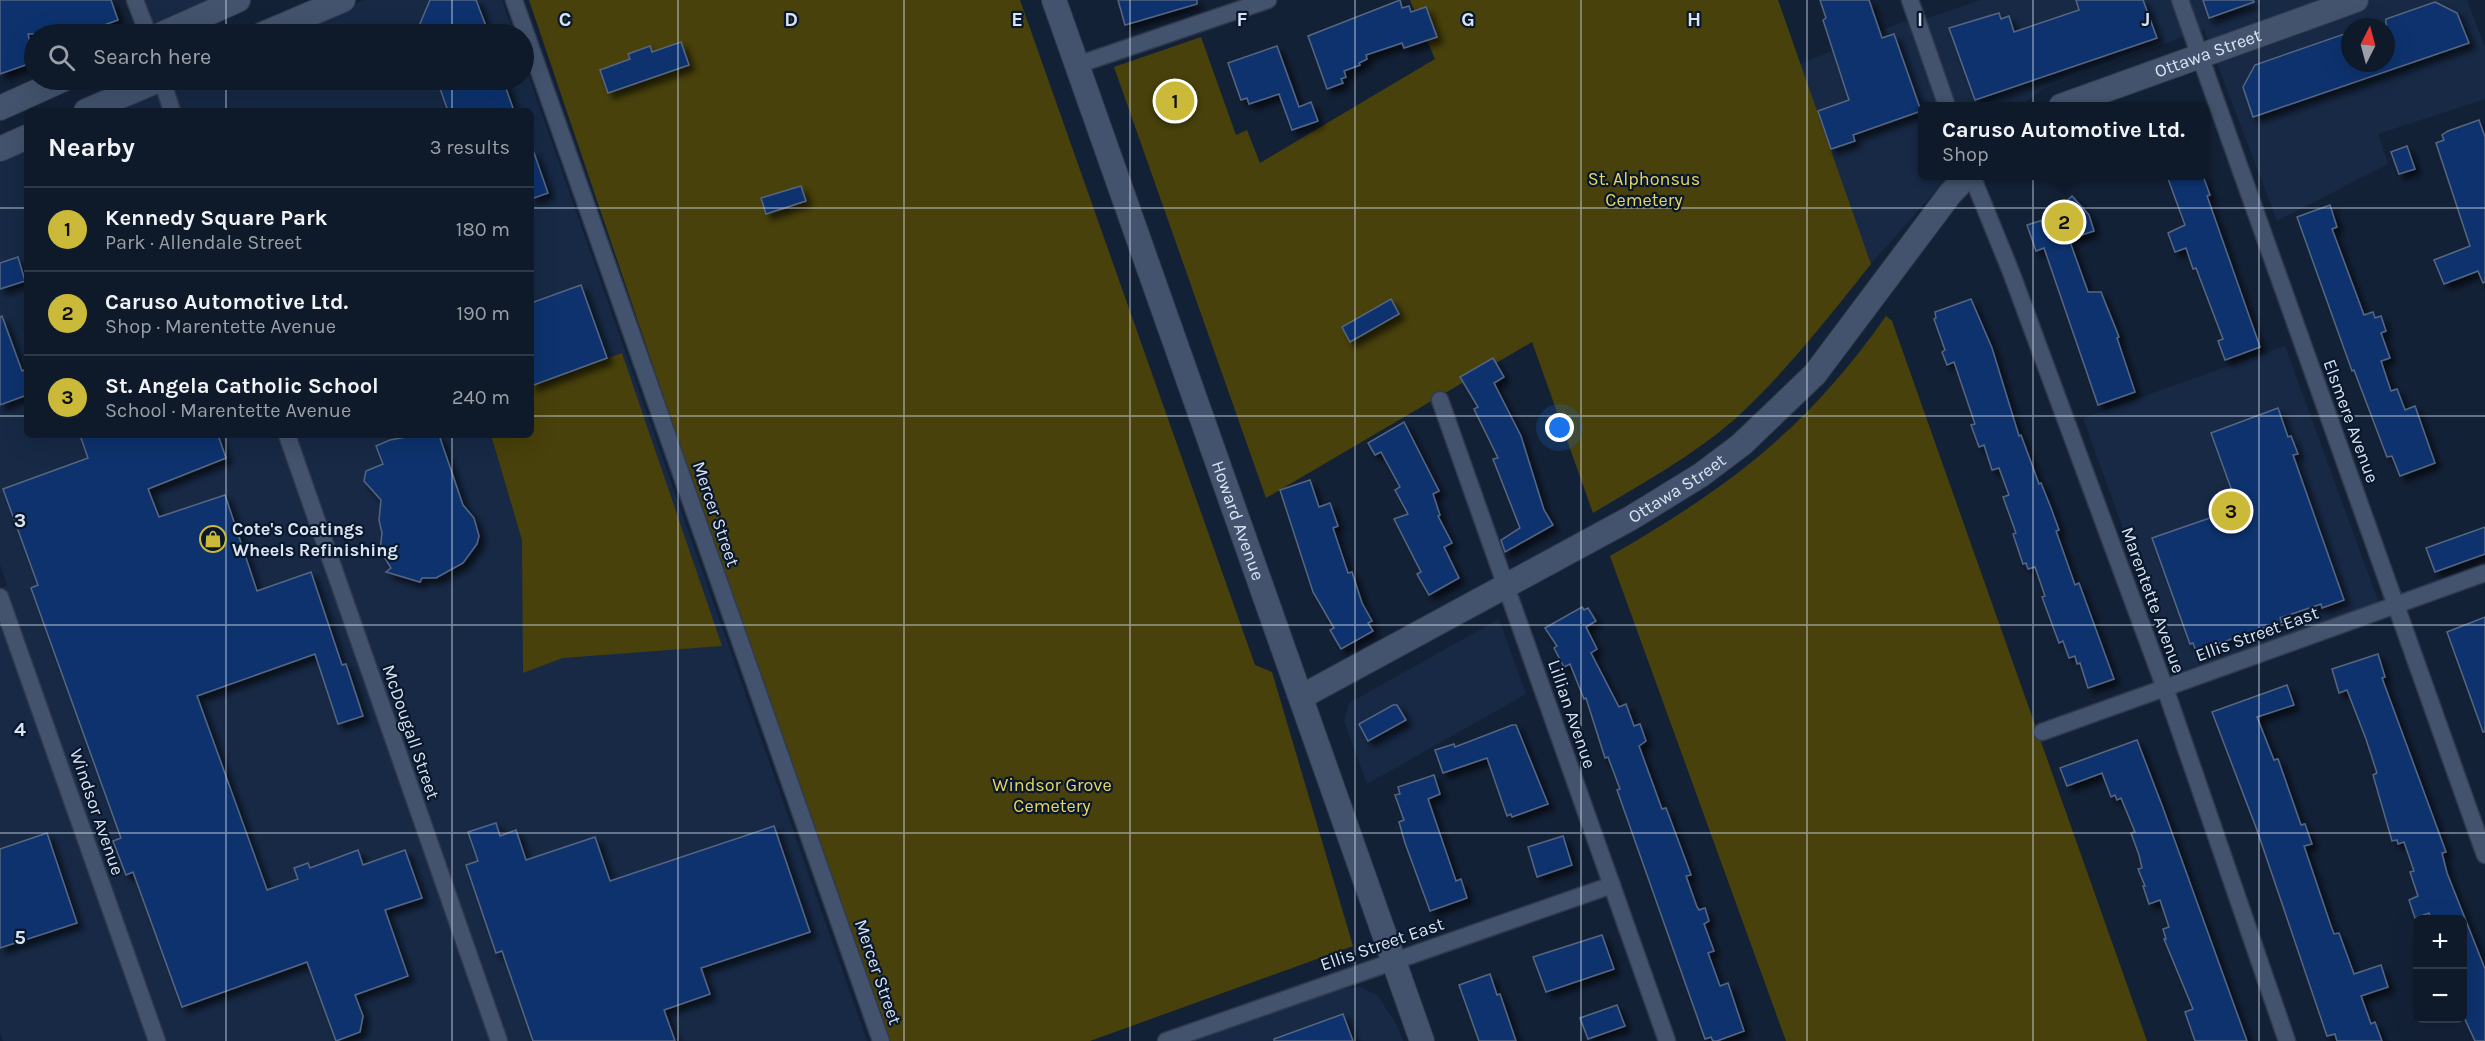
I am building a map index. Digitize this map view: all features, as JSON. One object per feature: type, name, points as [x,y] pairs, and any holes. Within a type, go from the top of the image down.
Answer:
[{"type":"street","points":[[135,0],[144,24]]},
{"type":"street","points":[[184,24],[238,0]]},
{"type":"street","points":[[287,24],[343,0]]},
{"type":"street","name":"Mercer Street","points":[[514,0],[522,24]]},
{"type":"street","name":"Howard Avenue","points":[[1054,0],[1422,1041]]},
{"type":"street","points":[[1077,65],[1268,0]]},
{"type":"street","points":[[1910,0],[1946,102]]},
{"type":"street","name":"Elsmere Avenue","points":[[2180,0],[2485,855]]},
{"type":"street","name":"Ottawa Street","points":[[2072,102],[2356,0]]},
{"type":"street","name":"Mercer Street","points":[[534,57],[881,1041]]},
{"type":"street","points":[[0,108],[40,90]]},
{"type":"street","points":[[93,108],[137,90]]},
{"type":"street","points":[[165,90],[171,108]]},
{"type":"street","points":[[0,149],[24,138]]},
{"type":"street","name":"Ottawa Street","points":[[1301,697],[1631,518],[1701,475],[1742,444],[1815,374],[1950,194],[1966,180]]},
{"type":"street","name":"Marentette Avenue","points":[[1972,180],[2011,272],[2164,688],[2287,1041]]},
{"type":"street","name":"Lillian Avenue","points":[[1440,400],[1667,1041]]},
{"type":"street","name":"McDougall Street","points":[[288,438],[499,1041]]},
{"type":"street","name":"Ellis Street East","points":[[2042,732],[2485,573]]},
{"type":"street","name":"Windsor Avenue","points":[[0,597],[157,1041]]},
{"type":"street","name":"Ellis Street East","points":[[1166,1041],[1612,885]]},
{"type":"shaded area","points":[[135,0],[238,0],[174,24],[144,24]]},
{"type":"shaded area","points":[[365,0],[502,0],[510,24],[312,24]]},
{"type":"shaded area","points":[[1980,0],[2467,0],[2485,47],[2485,99],[2378,134],[2388,164],[2277,221],[2204,29],[2043,89],[2025,102],[1918,102],[1918,180],[1945,180],[1871,264],[1800,64],[1902,22],[1931,17]]},
{"type":"shaded area","points":[[162,90],[533,90],[867,1041],[3,1041],[0,1033],[0,588],[7,585],[0,565],[0,159],[24,149],[24,438],[534,438],[534,108],[119,108]]},
{"type":"shaded area","points":[[2285,346],[2379,603],[2175,673],[2083,418]]},
{"type":"shaded area","points":[[1499,619],[1526,694],[1367,784],[1344,721],[1349,703]]},
{"type":"shaded area","points":[[1360,987],[1377,995],[1397,1025],[1403,1041],[1193,1041],[1336,990]]},
{"type":"green space","name":"Windsor Grove Cemetery","points":[[529,0],[1020,0],[1255,665],[1272,672],[1353,946],[1090,1041],[882,1041]]},
{"type":"green space","name":"St. Alphonsus Cemetery","points":[[1410,0],[1778,0],[1871,264],[1789,364],[1735,419],[1684,457],[1593,513],[1532,342],[1266,498],[1114,67],[1201,37],[1236,135],[1247,130],[1260,163],[1435,59]]},
{"type":"green space","points":[[1886,316],[1892,321],[2147,1041],[1786,1041],[1610,556],[1692,506],[1763,453],[1826,392]]},
{"type":"green space","points":[[622,353],[722,646],[563,658],[523,673],[522,540],[492,438],[534,438],[534,385]]},
{"type":"building","points":[[0,0],[111,0],[118,20],[107,24],[24,24],[24,66],[0,74]]},
{"type":"building","points":[[430,0],[476,0],[485,24],[420,24]]},
{"type":"building","points":[[1118,0],[1197,0],[1197,4],[1125,25]]},
{"type":"building","points":[[1400,0],[1402,8],[1409,6],[1411,12],[1426,7],[1437,37],[1404,48],[1402,43],[1366,55],[1367,59],[1359,63],[1360,65],[1344,71],[1346,77],[1341,79],[1343,83],[1327,89],[1308,36]]},
{"type":"building","points":[[1820,0],[1869,0],[1882,38],[1894,34],[1918,102],[1918,112],[1853,135],[1855,141],[1831,149],[1818,111],[1849,100],[1823,20],[1826,18]]},
{"type":"building","points":[[2076,0],[2143,0],[2157,38],[1975,100],[1949,28],[1999,13],[2001,19],[2009,16],[2014,32],[2079,10]]},
{"type":"building","points":[[2203,0],[2253,0],[2254,2],[2209,18]]},
{"type":"building","points":[[2435,2],[2457,13],[2469,43],[2395,68],[2395,18],[2389,18]]},
{"type":"building","points":[[2341,35],[2341,72],[2384,72],[2253,117],[2243,87],[2255,65]]},
{"type":"building","points":[[681,42],[689,65],[608,93],[600,70],[630,59],[628,54],[650,46],[652,52]]},
{"type":"building","points":[[1277,46],[1299,107],[1311,102],[1318,121],[1292,130],[1279,94],[1249,104],[1247,98],[1241,100],[1228,63]]},
{"type":"building","points":[[441,90],[507,90],[513,108],[447,108]]},
{"type":"building","points":[[2479,120],[2485,137],[2485,282],[2483,283],[2478,271],[2444,284],[2434,260],[2470,246],[2436,143],[2444,140],[2442,135],[2448,131]]},
{"type":"building","points":[[2407,146],[2415,169],[2399,174],[2391,152]]},
{"type":"building","points":[[534,153],[548,193],[534,198]]},
{"type":"building","points":[[2168,180],[2204,180],[2210,195],[2207,196],[2260,347],[2225,360],[2218,341],[2223,339],[2196,268],[2193,269],[2186,248],[2175,252],[2168,233],[2185,225]]},
{"type":"building","points":[[801,186],[806,201],[766,214],[761,198]]},
{"type":"building","points":[[2072,196],[2089,215],[2094,231],[2069,239],[2088,292],[2101,292],[2119,337],[2117,338],[2135,392],[2098,405],[2044,248],[2036,251],[2027,225],[2046,219]]},
{"type":"building","points":[[2330,205],[2337,227],[2332,229],[2364,315],[2373,312],[2375,318],[2381,316],[2386,331],[2381,333],[2390,358],[2381,361],[2391,391],[2397,389],[2405,410],[2415,406],[2435,463],[2400,476],[2392,456],[2387,457],[2354,370],[2352,371],[2297,217]]},
{"type":"building","points":[[18,257],[24,281],[0,289],[0,263]]},
{"type":"building","points":[[581,285],[607,358],[534,385],[534,302]]},
{"type":"building","points":[[1391,299],[1399,314],[1350,342],[1342,327]]},
{"type":"building","points":[[1971,299],[1992,348],[2019,436],[2021,435],[2059,530],[2056,531],[2075,585],[2079,583],[2114,679],[2088,688],[2080,663],[2077,664],[2075,656],[2069,658],[2063,641],[2059,643],[2042,597],[2045,596],[2035,567],[2028,569],[2026,563],[2023,564],[2013,534],[2016,533],[2003,497],[2009,495],[1999,468],[1992,470],[1984,445],[1979,447],[1971,425],[1975,424],[1954,362],[1947,365],[1942,352],[1945,350],[1934,319],[1936,318],[1935,312]]},
{"type":"building","points":[[2,316],[22,371],[24,370],[24,396],[0,405],[0,317]]},
{"type":"building","points":[[1493,358],[1504,377],[1494,383],[1521,436],[1544,510],[1553,525],[1505,552],[1501,540],[1520,528],[1493,459],[1498,458],[1474,409],[1478,407],[1460,377]]},
{"type":"building","points":[[2278,408],[2288,437],[2291,436],[2298,454],[2293,455],[2344,600],[2322,608],[2321,604],[2280,618],[2282,622],[2196,651],[2193,643],[2190,644],[2152,538],[2233,510],[2231,504],[2236,502],[2211,433]]},
{"type":"building","points":[[1404,422],[1439,491],[1433,494],[1440,515],[1438,516],[1452,543],[1444,547],[1459,578],[1429,595],[1417,574],[1421,572],[1394,519],[1408,514],[1395,490],[1400,487],[1381,452],[1375,455],[1368,443]]},
{"type":"building","points":[[81,438],[219,438],[226,458],[148,489],[159,517],[225,495],[257,591],[311,572],[342,665],[346,664],[363,716],[338,724],[315,654],[197,696],[267,890],[298,879],[294,868],[308,863],[310,868],[358,850],[363,865],[405,850],[422,898],[385,910],[408,976],[355,995],[363,1016],[360,1032],[336,1041],[307,962],[182,1007],[133,872],[126,875],[113,841],[121,838],[31,588],[38,585],[3,489],[88,458]]},
{"type":"building","points":[[440,438],[463,505],[474,518],[479,536],[477,544],[463,563],[436,578],[422,578],[420,582],[386,572],[391,568],[380,550],[381,500],[364,481],[366,471],[383,464],[376,446],[390,440]]},
{"type":"building","points":[[1310,480],[1319,507],[1330,503],[1338,526],[1333,528],[1348,573],[1352,572],[1362,603],[1372,621],[1368,623],[1373,631],[1341,649],[1330,630],[1334,628],[1313,592],[1280,490]]},
{"type":"building","points":[[2485,527],[2485,554],[2435,572],[2426,548]]},
{"type":"building","points":[[1582,607],[1584,610],[1588,608],[1596,621],[1586,627],[1597,649],[1591,653],[1619,707],[1626,704],[1634,726],[1640,724],[1646,741],[1639,746],[1662,809],[1666,808],[1691,875],[1686,876],[1697,907],[1699,910],[1705,908],[1709,921],[1704,924],[1714,951],[1708,953],[1720,986],[1728,983],[1744,1031],[1717,1041],[1713,1041],[1711,1037],[1705,1039],[1617,790],[1620,789],[1608,757],[1605,758],[1586,698],[1584,699],[1570,664],[1564,667],[1554,648],[1557,646],[1545,628]]},
{"type":"building","points":[[2485,617],[2485,732],[2483,732],[2447,632]]},
{"type":"building","points":[[2378,654],[2385,677],[2382,678],[2446,852],[2442,853],[2447,873],[2464,915],[2430,915],[2429,913],[2414,915],[2409,900],[2418,896],[2410,872],[2414,871],[2404,842],[2398,844],[2397,840],[2392,841],[2373,775],[2377,773],[2366,739],[2347,690],[2339,693],[2332,669]]},
{"type":"building","points":[[2287,685],[2294,705],[2257,717],[2274,760],[2278,759],[2301,825],[2305,824],[2312,844],[2304,846],[2334,934],[2339,933],[2354,974],[2381,965],[2388,987],[2361,996],[2371,1024],[2375,1022],[2382,1041],[2337,1041],[2335,1034],[2327,1036],[2257,830],[2212,712]]},
{"type":"building","points":[[1397,705],[1406,720],[1368,741],[1359,724]]},
{"type":"building","points":[[1516,725],[1548,804],[1512,817],[1511,814],[1507,816],[1487,758],[1443,773],[1435,750],[1454,744],[1455,747]]},
{"type":"building","points":[[2137,740],[2247,1041],[2195,1041],[2185,1012],[2193,1009],[2164,939],[2166,939],[2163,929],[2169,927],[2160,900],[2149,904],[2138,869],[2142,868],[2139,855],[2131,833],[2135,832],[2121,798],[2117,800],[2115,795],[2111,797],[2102,773],[2067,786],[2060,768]]},
{"type":"building","points":[[1434,775],[1440,794],[1428,799],[1456,881],[1461,879],[1467,898],[1430,911],[1405,843],[1399,822],[1404,820],[1395,795],[1400,794],[1398,787]]},
{"type":"building","points":[[496,823],[500,836],[516,830],[526,860],[595,837],[610,881],[774,826],[810,932],[701,968],[710,994],[664,1010],[675,1041],[533,1041],[502,951],[496,953],[466,865],[478,861],[468,832]]},
{"type":"building","points":[[47,833],[77,923],[0,948],[0,849]]},
{"type":"building","points":[[1563,836],[1572,865],[1537,877],[1528,847]]},
{"type":"building","points":[[2467,924],[2485,969],[2485,1041],[2475,1041],[2467,1023]]},
{"type":"building","points":[[1602,935],[1614,969],[1546,992],[1533,957]]},
{"type":"building","points":[[1490,974],[1497,995],[1500,994],[1516,1041],[1479,1041],[1459,985]]},
{"type":"building","points":[[1617,1005],[1625,1026],[1588,1039],[1580,1018]]},
{"type":"building","points":[[1343,1014],[1353,1041],[1274,1041],[1274,1039]]},
{"type":"place","name":"Kennedy Square Park","points":[[1175,101]]},
{"type":"place","name":"Caruso Automotive Ltd.","points":[[2064,222]]},
{"type":"place","name":"St. Angela Catholic School","points":[[2231,511]]},
{"type":"place","name":"Cote's Coatings Wheels Refinishing","points":[[213,539]]}]
